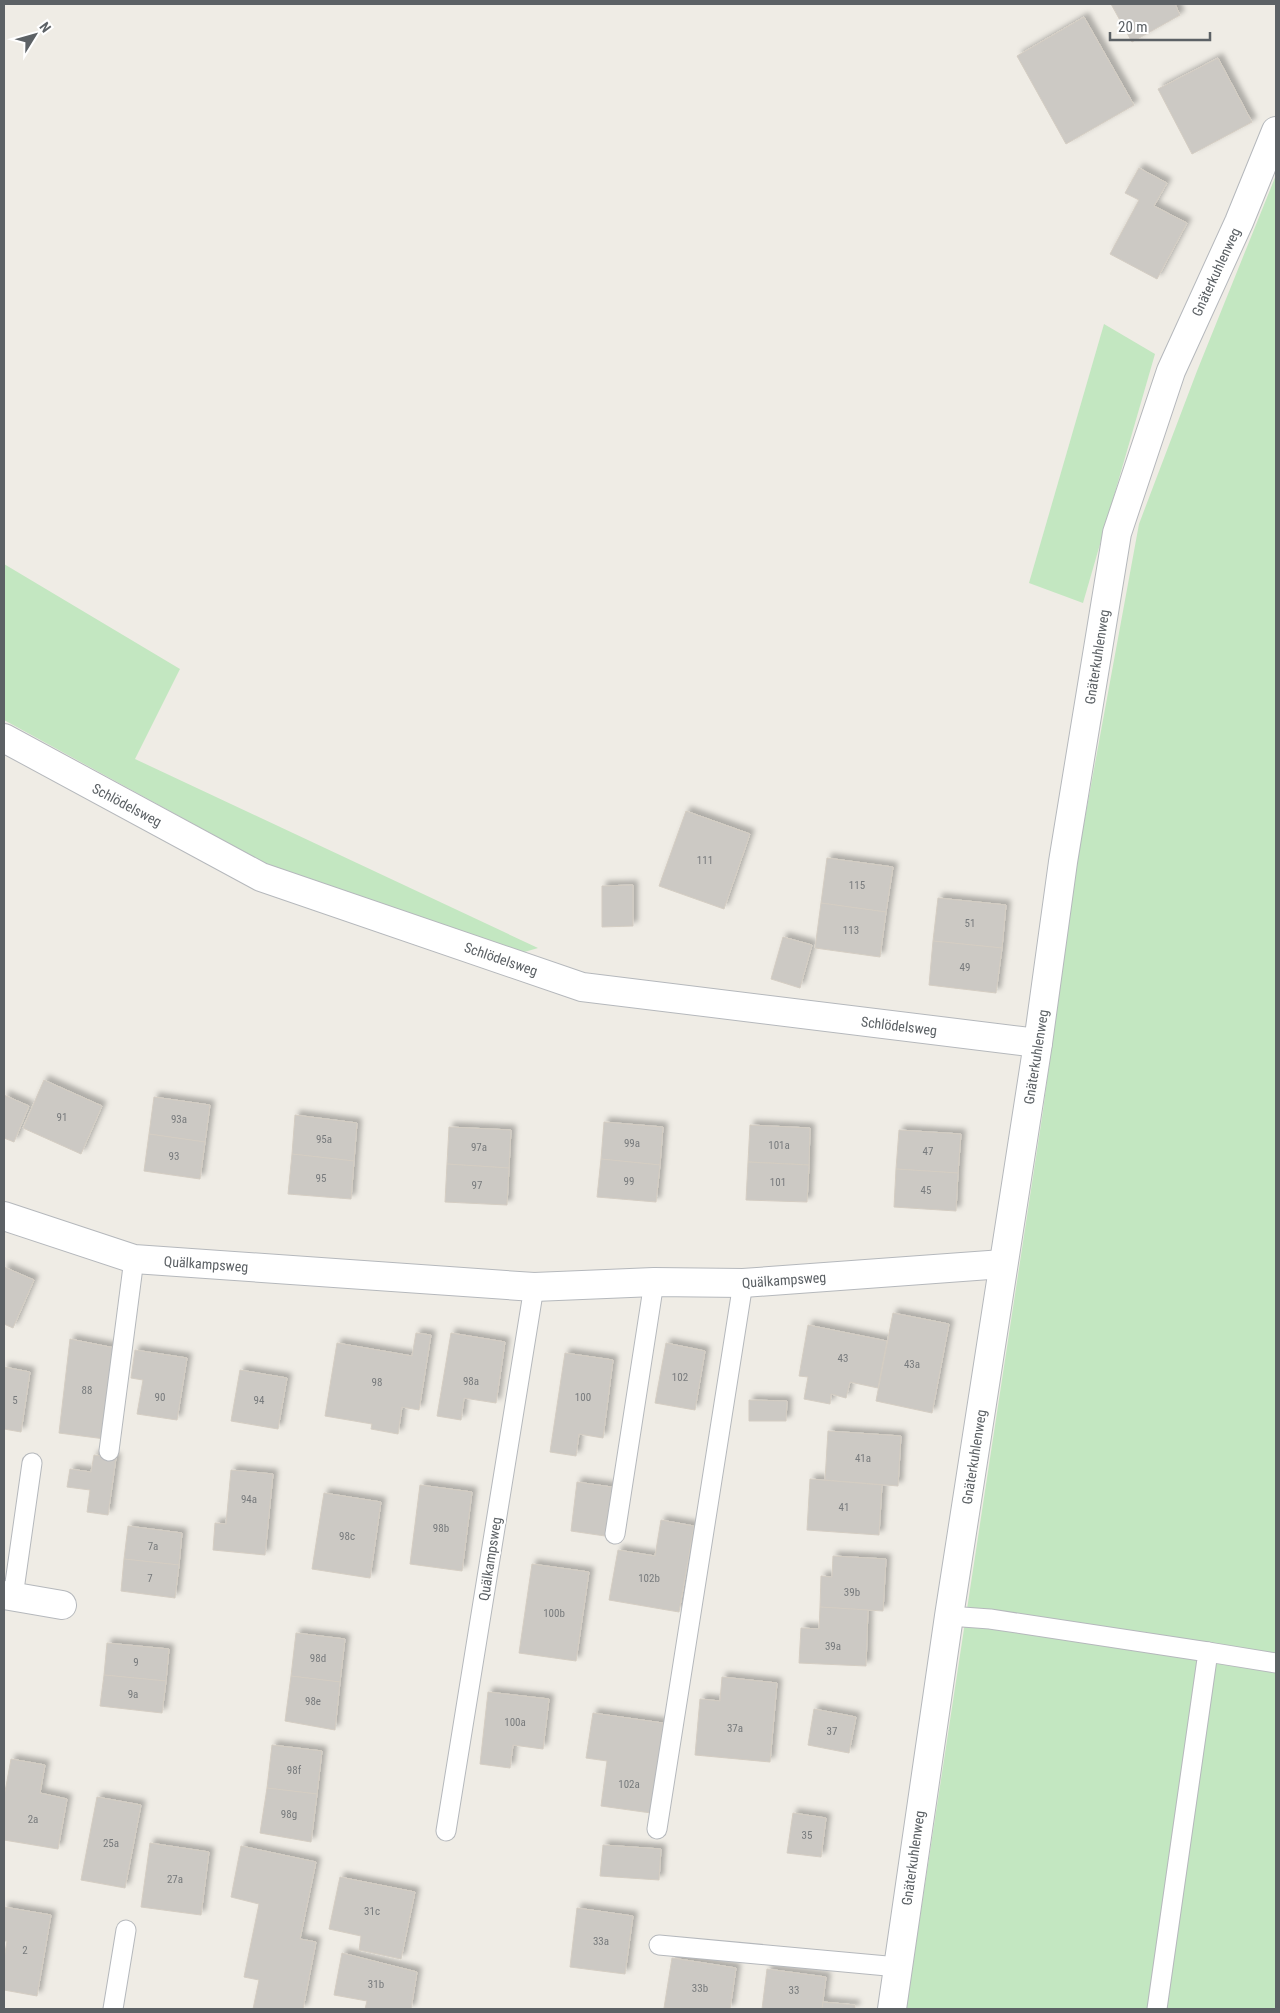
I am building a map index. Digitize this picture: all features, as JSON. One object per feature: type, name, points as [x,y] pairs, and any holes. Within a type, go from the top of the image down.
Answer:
[{"type":"street","name":"Gnäterkuhlenweg","points":[[892,2009],[949,1616],[1038,1043],[1063,862],[1117,533],[1171,371],[1239,222],[1276,131]]},
{"type":"street","name":"Schlödelsweg","points":[[4,738],[261,877],[582,987],[1038,1043]]},
{"type":"street","name":"Quälkampsweg","points":[[4,1216],[134,1259],[534,1287],[654,1282],[744,1283],[1003,1264]]},
{"type":"street","points":[[8,1596],[62,1605]]},
{"type":"lane","points":[[109,1451],[134,1259]]},
{"type":"lane","points":[[615,1534],[654,1282]]},
{"type":"lane","points":[[657,1830],[744,1283]]},
{"type":"lane","name":"Quälkampsweg","points":[[446,1831],[534,1287]]},
{"type":"lane","points":[[8,1596],[32,1463]]},
{"type":"lane","points":[[949,1616],[990,1619],[1276,1663]]},
{"type":"lane","points":[[1157,2009],[1208,1652]]},
{"type":"lane","points":[[114,2009],[126,1930]]},
{"type":"lane","points":[[658,1945],[898,1967]]},
{"type":"green space","points":[[1276,175],[1276,2009],[906,2009],[1043,1111],[1071,894],[1139,524],[1197,371]]},
{"type":"green space","points":[[1104,324],[1155,354],[1083,603],[1029,583]]},
{"type":"green space","points":[[4,564],[180,669],[135,759],[538,948],[521,953],[272,867],[4,720]]},
{"type":"building","points":[[1111,4],[1175,4],[1180,15],[1132,42]]},
{"type":"building","points":[[1084,17],[1134,105],[1066,144],[1017,56]]},
{"type":"building","points":[[1218,58],[1252,122],[1192,154],[1158,89]]},
{"type":"building","points":[[1139,168],[1167,183],[1154,206],[1187,223],[1157,279],[1110,254],[1139,200],[1125,193]]},
{"type":"building","points":[[686,811],[750,834],[724,909],[659,886]]},
{"type":"building","points":[[827,858],[893,867],[886,912],[821,903]]},
{"type":"building","points":[[633,885],[633,926],[602,927],[602,886]]},
{"type":"building","points":[[938,898],[1006,905],[1002,948],[933,941]]},
{"type":"building","points":[[821,903],[886,912],[880,957],[815,948]]},
{"type":"building","points":[[783,937],[812,945],[800,988],[771,979]]},
{"type":"building","points":[[933,941],[1002,948],[996,993],[929,985]]},
{"type":"building","points":[[44,1080],[102,1106],[81,1154],[23,1128]]},
{"type":"building","points":[[4,1095],[29,1106],[14,1142],[4,1138]]},
{"type":"building","points":[[154,1097],[210,1105],[205,1142],[149,1134]]},
{"type":"building","points":[[295,1115],[357,1123],[354,1161],[292,1154]]},
{"type":"building","points":[[604,1122],[663,1127],[660,1165],[601,1159]]},
{"type":"building","points":[[750,1125],[810,1128],[809,1165],[748,1162]]},
{"type":"building","points":[[449,1127],[511,1130],[509,1168],[447,1164]]},
{"type":"building","points":[[899,1130],[961,1134],[958,1173],[896,1169]]},
{"type":"building","points":[[149,1134],[205,1142],[200,1179],[144,1171]]},
{"type":"building","points":[[292,1154],[354,1161],[351,1199],[288,1194]]},
{"type":"building","points":[[601,1159],[660,1165],[656,1202],[597,1197]]},
{"type":"building","points":[[748,1162],[809,1165],[807,1202],[746,1200]]},
{"type":"building","points":[[447,1164],[509,1168],[507,1205],[445,1202]]},
{"type":"building","points":[[896,1169],[958,1173],[956,1211],[894,1207]]},
{"type":"building","points":[[4,1267],[34,1280],[13,1328],[4,1324]]},
{"type":"building","points":[[893,1313],[949,1324],[932,1413],[876,1401]]},
{"type":"building","points":[[808,1325],[887,1341],[878,1388],[850,1382],[846,1398],[831,1394],[830,1404],[804,1399],[808,1377],[799,1376]]},
{"type":"building","points":[[416,1333],[431,1335],[419,1410],[402,1407],[398,1434],[371,1429],[372,1424],[325,1416],[337,1343],[412,1356]]},
{"type":"building","points":[[451,1333],[505,1342],[496,1403],[464,1398],[461,1420],[437,1416]]},
{"type":"building","points":[[70,1339],[115,1348],[105,1439],[59,1433]]},
{"type":"building","points":[[666,1343],[705,1351],[695,1410],[655,1403]]},
{"type":"building","points":[[135,1350],[187,1358],[177,1420],[137,1414],[143,1380],[131,1378]]},
{"type":"building","points":[[565,1353],[613,1360],[603,1438],[579,1434],[576,1456],[550,1452]]},
{"type":"building","points":[[4,1367],[30,1372],[21,1432],[4,1429]]},
{"type":"building","points":[[240,1370],[287,1378],[278,1429],[231,1421]]},
{"type":"building","points":[[749,1400],[787,1401],[786,1421],[749,1421]]},
{"type":"building","points":[[828,1431],[901,1436],[898,1486],[825,1480]]},
{"type":"building","points":[[94,1455],[116,1458],[108,1515],[87,1512],[90,1490],[67,1487],[70,1469],[91,1472]]},
{"type":"building","points":[[231,1470],[273,1474],[265,1555],[213,1550],[215,1523],[226,1524]]},
{"type":"building","points":[[810,1479],[882,1485],[879,1535],[807,1530]]},
{"type":"building","points":[[577,1482],[612,1487],[605,1536],[571,1531]]},
{"type":"building","points":[[420,1485],[472,1492],[462,1571],[410,1564]]},
{"type":"building","points":[[324,1493],[381,1502],[370,1578],[312,1569]]},
{"type":"building","points":[[661,1520],[694,1526],[679,1612],[609,1600],[618,1550],[655,1556]]},
{"type":"building","points":[[128,1526],[182,1533],[179,1565],[124,1559]]},
{"type":"building","points":[[833,1556],[886,1559],[883,1611],[820,1607],[821,1576],[832,1577]]},
{"type":"building","points":[[124,1559],[179,1565],[175,1598],[121,1591]]},
{"type":"building","points":[[532,1564],[589,1572],[576,1661],[519,1653]]},
{"type":"building","points":[[820,1607],[868,1610],[866,1666],[799,1663],[801,1628],[819,1629]]},
{"type":"building","points":[[296,1633],[345,1639],[340,1682],[291,1676]]},
{"type":"building","points":[[107,1643],[169,1649],[166,1681],[104,1675]]},
{"type":"building","points":[[104,1675],[166,1681],[162,1713],[100,1706]]},
{"type":"building","points":[[291,1676],[340,1682],[335,1730],[285,1721]]},
{"type":"building","points":[[722,1677],[777,1683],[770,1762],[695,1755],[700,1699],[720,1701]]},
{"type":"building","points":[[488,1692],[549,1699],[543,1749],[513,1745],[510,1768],[480,1764]]},
{"type":"building","points":[[814,1709],[856,1717],[849,1753],[808,1745]]},
{"type":"building","points":[[593,1713],[663,1723],[651,1813],[601,1806],[607,1761],[586,1758]]},
{"type":"building","points":[[272,1745],[322,1751],[317,1794],[267,1788]]},
{"type":"building","points":[[11,1759],[45,1765],[40,1793],[67,1799],[58,1849],[4,1840],[4,1797]]},
{"type":"building","points":[[267,1788],[317,1794],[311,1842],[260,1833]]},
{"type":"building","points":[[97,1797],[141,1805],[125,1888],[81,1880]]},
{"type":"building","points":[[793,1813],[826,1818],[821,1857],[787,1853]]},
{"type":"building","points":[[150,1843],[209,1852],[201,1915],[141,1907]]},
{"type":"building","points":[[603,1845],[661,1849],[659,1880],[600,1876]]},
{"type":"building","points":[[241,1846],[316,1862],[300,1939],[316,1942],[303,2009],[253,2009],[259,1980],[244,1977],[259,1904],[231,1897]]},
{"type":"building","points":[[340,1877],[415,1892],[401,1959],[359,1950],[361,1936],[329,1929]]},
{"type":"building","points":[[4,1907],[51,1915],[37,1996],[4,1990],[4,1959],[7,1941],[4,1941]]},
{"type":"building","points":[[577,1908],[633,1916],[625,1974],[570,1967]]},
{"type":"building","points":[[342,1953],[417,1972],[411,2009],[365,2009],[367,2001],[334,1995]]},
{"type":"building","points":[[672,1958],[736,1968],[730,2009],[664,2008]]},
{"type":"building","points":[[767,1969],[826,1977],[822,2009],[762,2009]]},
{"type":"building","points":[[823,2002],[855,2005],[855,2009],[822,2009]]}]
